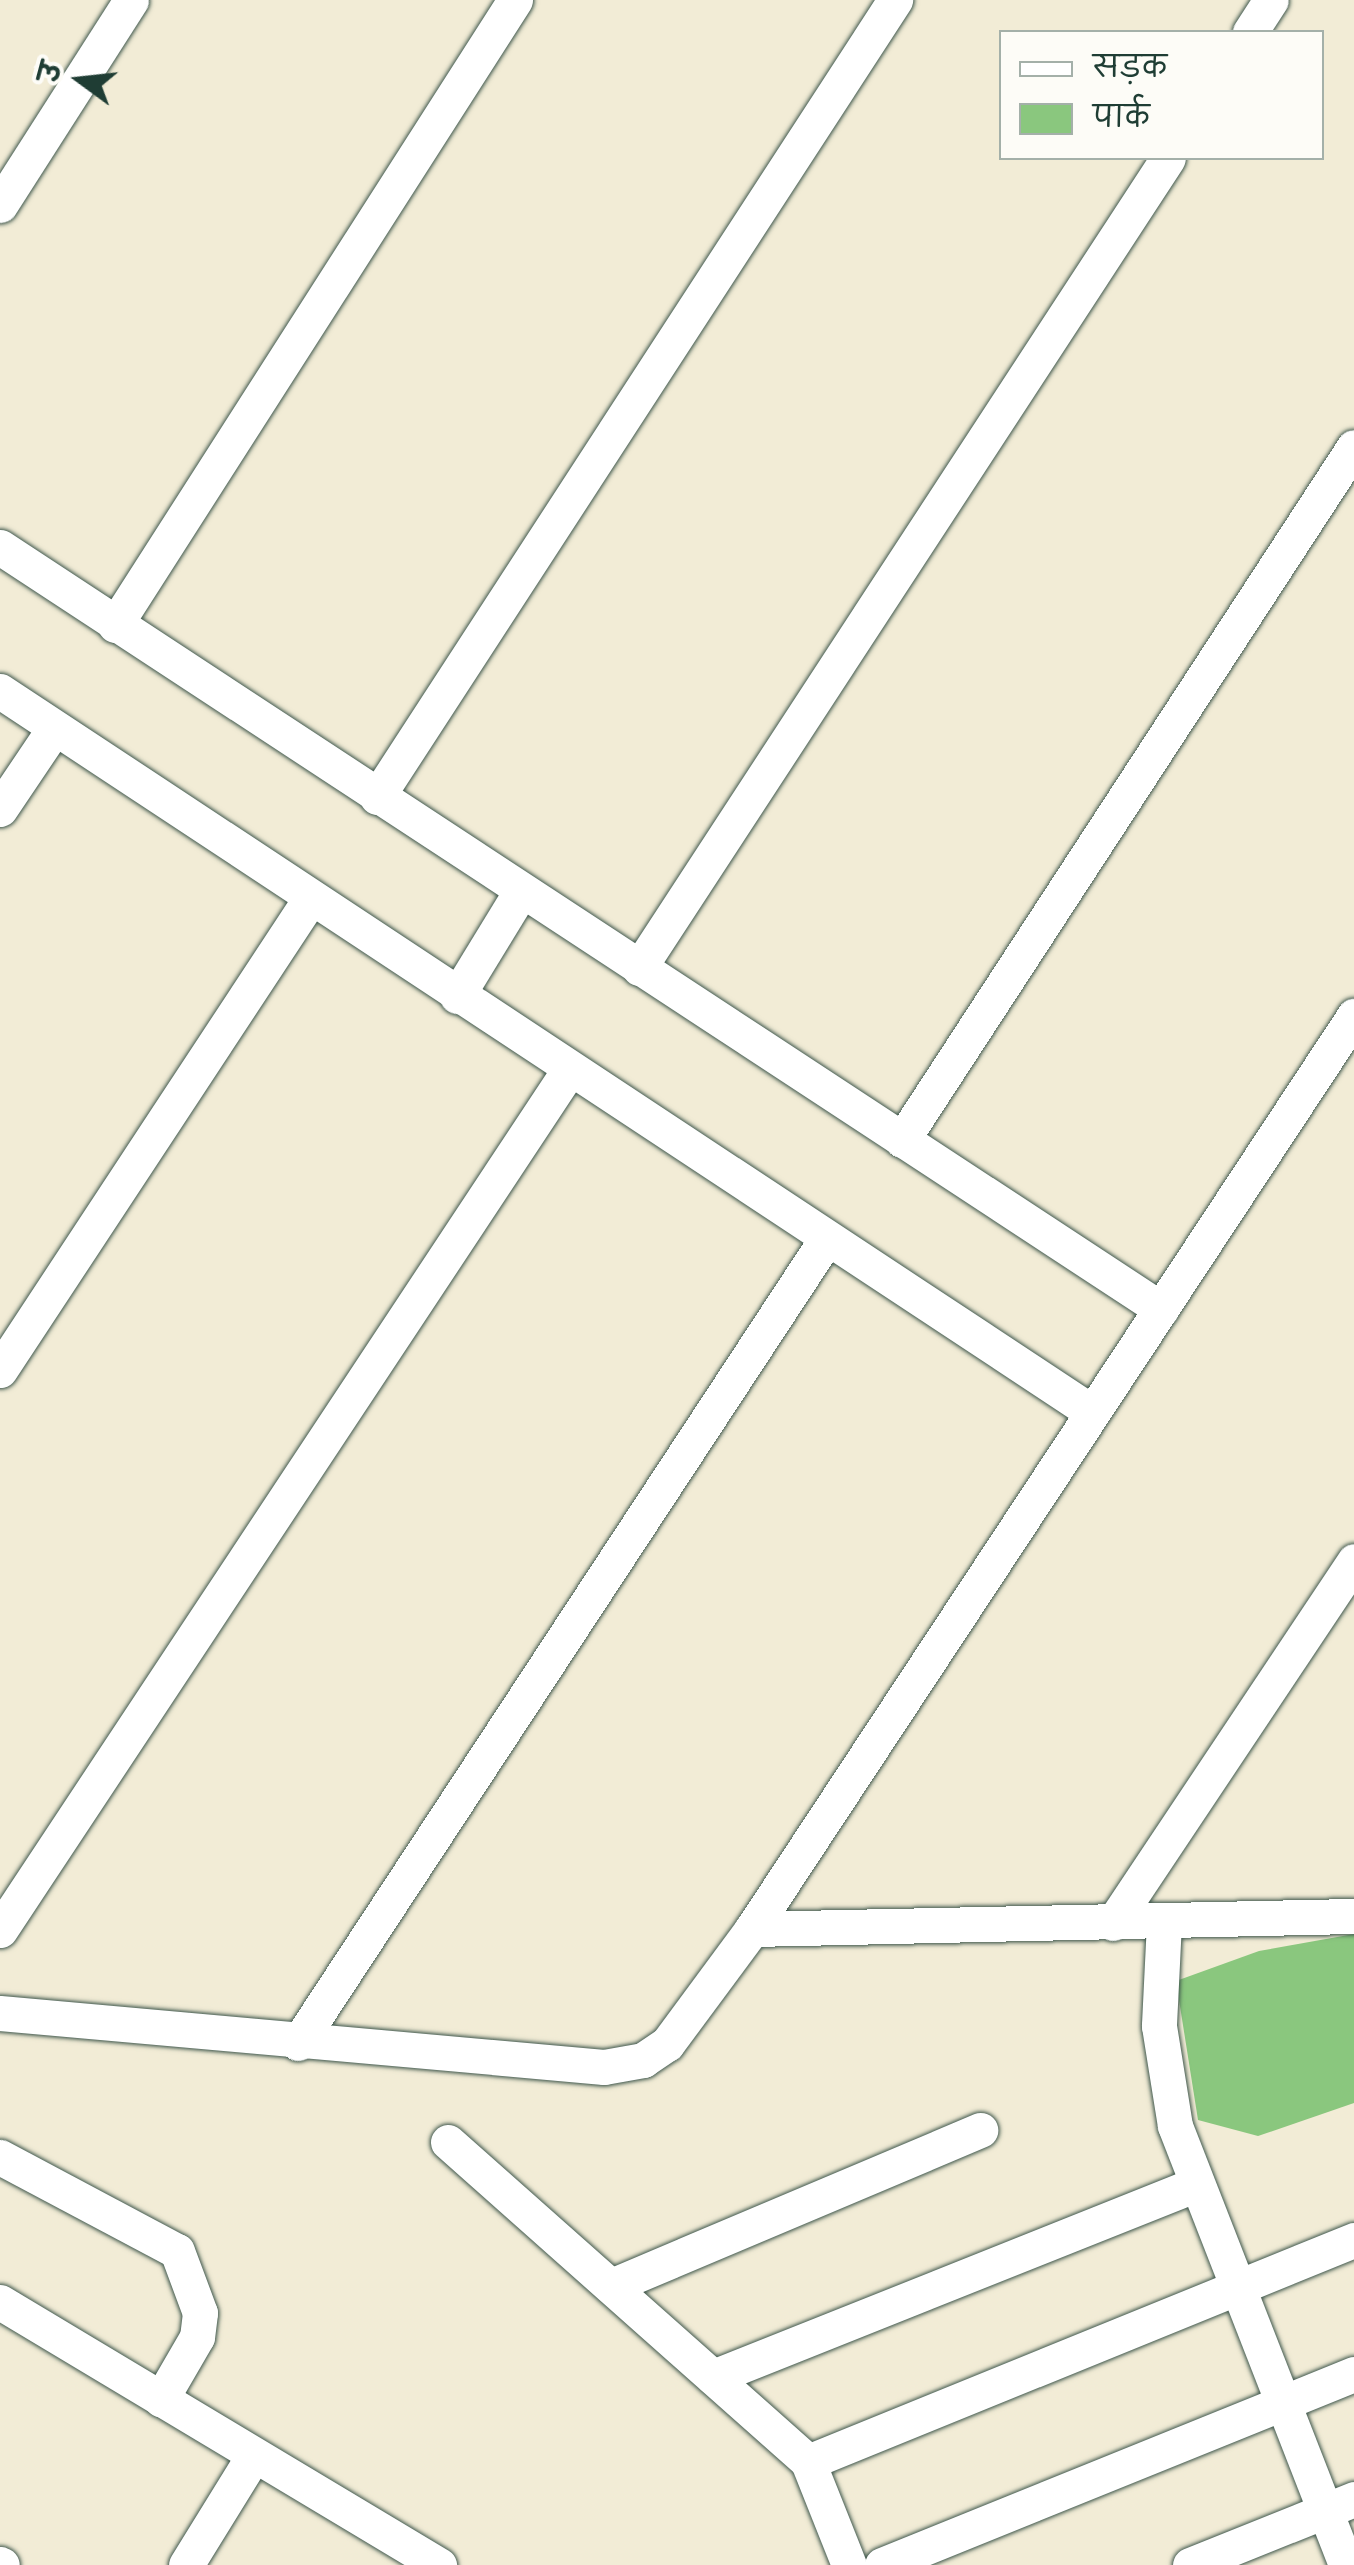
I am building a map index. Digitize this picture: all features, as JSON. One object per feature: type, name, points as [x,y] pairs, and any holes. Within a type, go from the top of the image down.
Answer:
[{"type":"street","points":[[0,204],[132,0]]},
{"type":"street","points":[[115,625],[515,0]]},
{"type":"street","points":[[377,797],[895,0]]},
{"type":"street","points":[[1251,30],[1271,0]]},
{"type":"street","points":[[640,968],[1167,160]]},
{"type":"street","points":[[902,1140],[1354,446]]},
{"type":"street","points":[[0,547],[1161,1308]]},
{"type":"street","points":[[0,691],[52,730],[1092,1412]]},
{"type":"street","points":[[0,810],[52,730]]},
{"type":"street","points":[[457,996],[522,891]]},
{"type":"street","points":[[0,1370],[310,899]]},
{"type":"street","points":[[0,2014],[604,2067],[643,2060],[667,2044],[752,1928],[1354,1016]]},
{"type":"street","points":[[0,1930],[570,1070]]},
{"type":"street","points":[[298,2043],[826,1238]]},
{"type":"street","points":[[1113,1923],[1354,1561]]},
{"type":"street","points":[[752,1928],[1354,1916]]},
{"type":"street","points":[[1164,1922],[1159,2026],[1176,2126],[1282,2403],[1340,2505],[1346,2565]]},
{"type":"street","points":[[611,2286],[980,2130]]},
{"type":"street","points":[[448,2142],[808,2462],[849,2565]]},
{"type":"street","points":[[0,2158],[178,2252],[197,2303],[197,2337],[161,2399]]},
{"type":"street","points":[[713,2377],[1196,2184]]},
{"type":"street","points":[[808,2462],[1354,2240]]},
{"type":"street","points":[[0,2302],[439,2565]]},
{"type":"street","points":[[882,2565],[932,2556],[1354,2374]]},
{"type":"street","points":[[186,2565],[254,2455]]},
{"type":"street","points":[[1190,2565],[1340,2505]]},
{"type":"green space","points":[[1354,1934],[1354,2103],[1258,2136],[1198,2120],[1176,1981],[1259,1951]]}]
